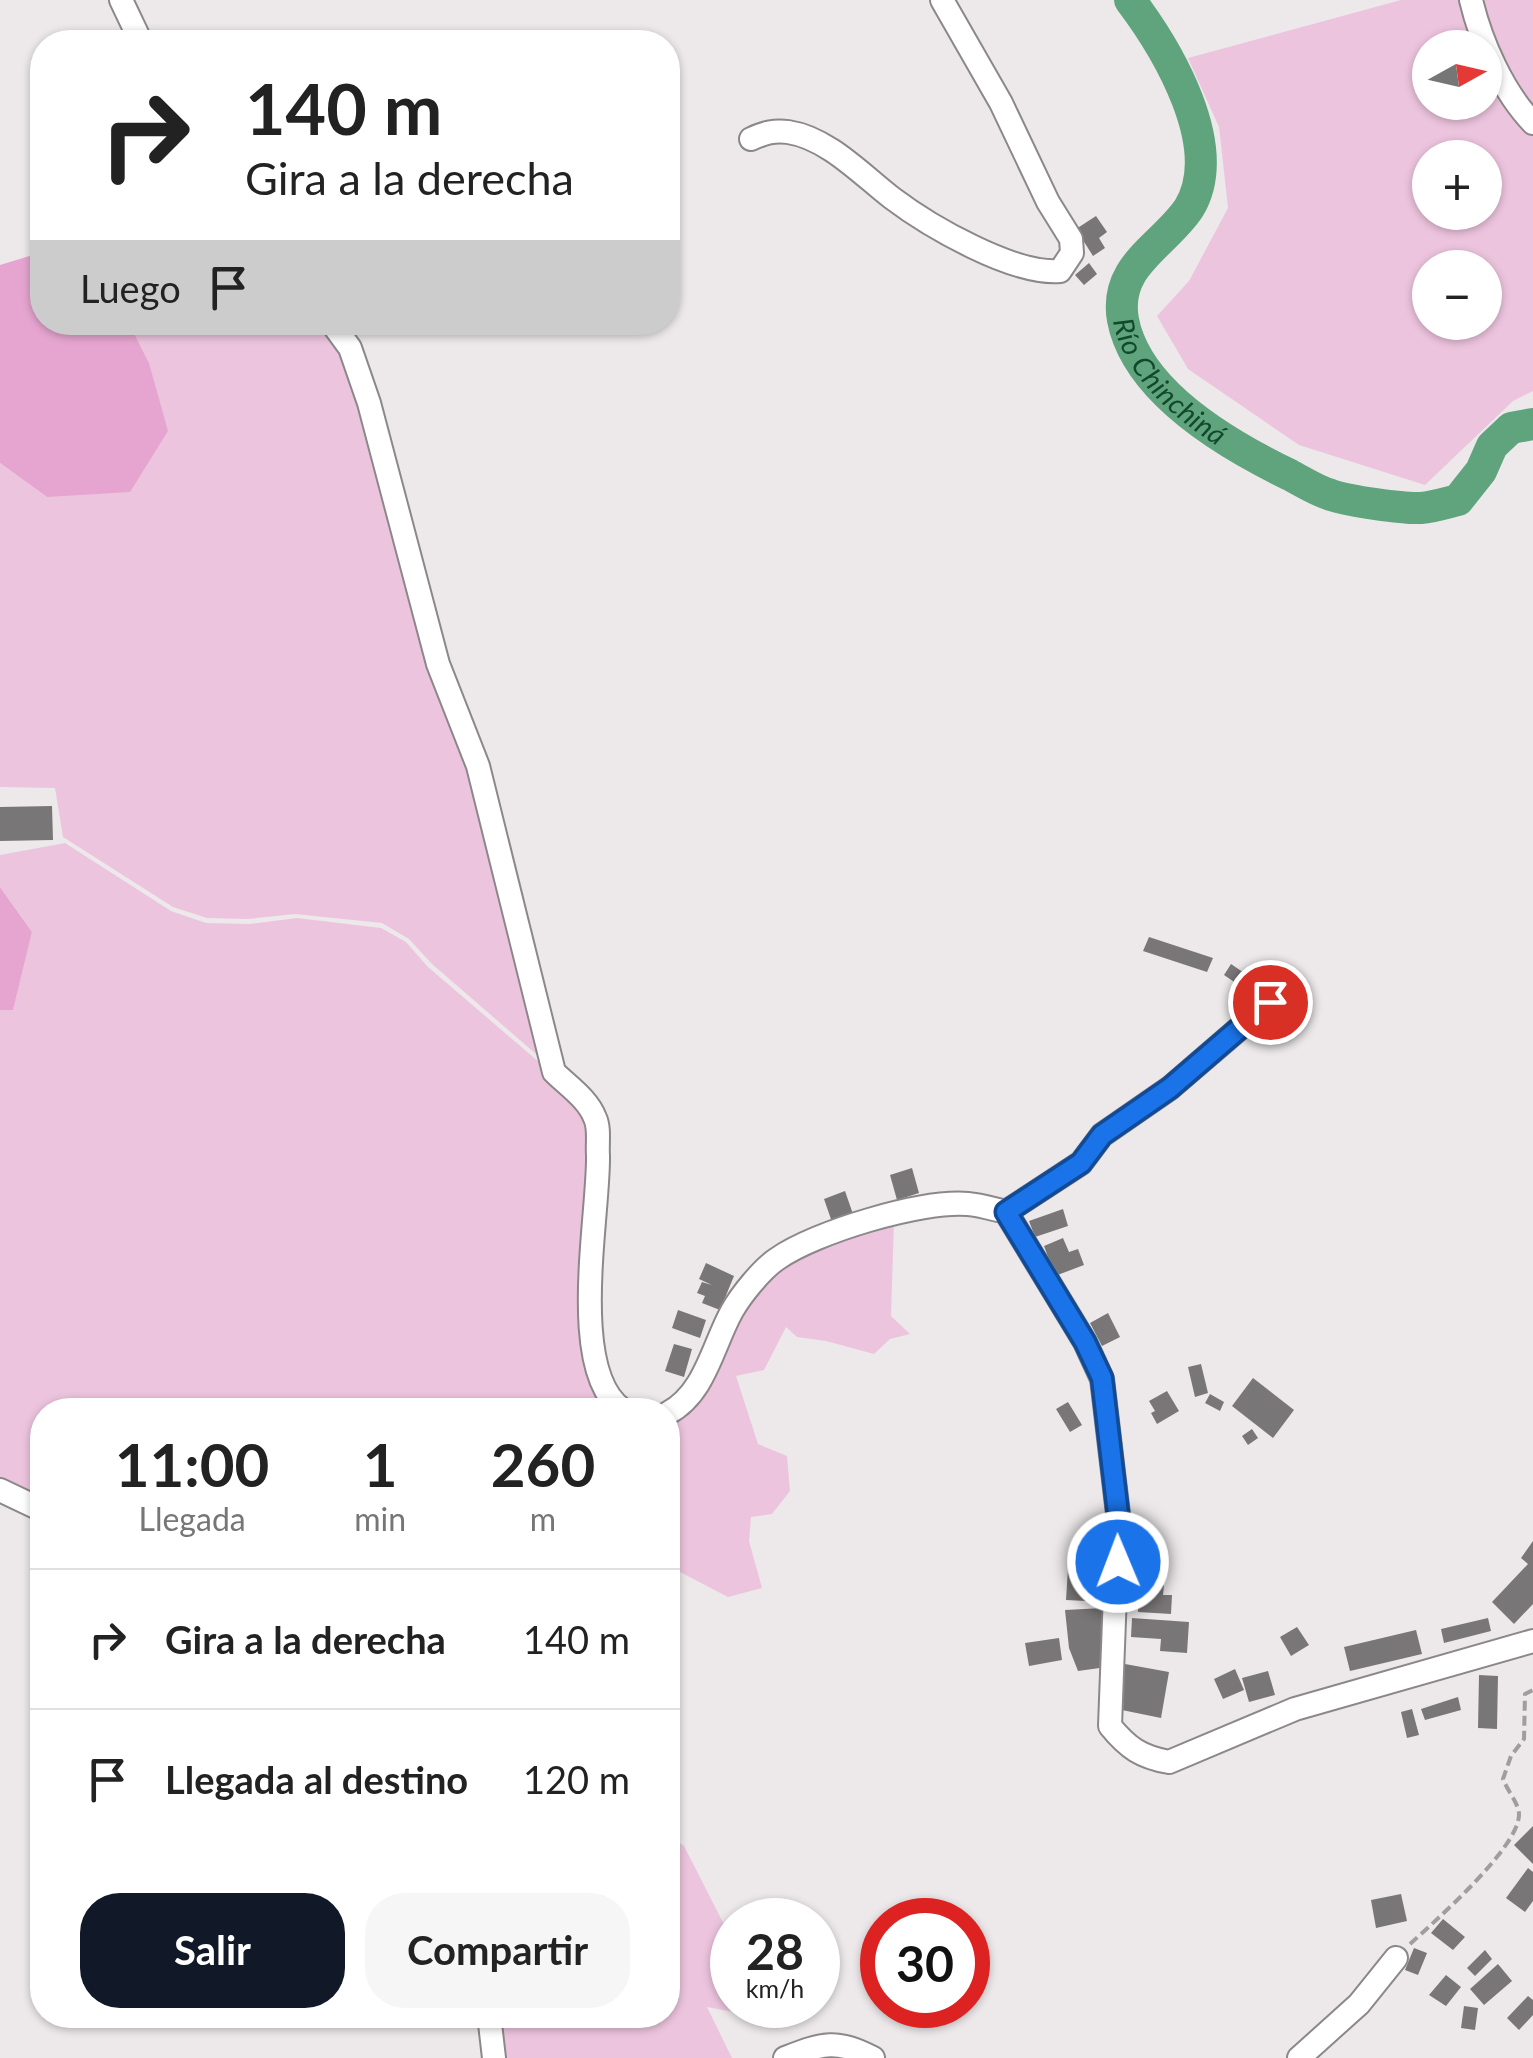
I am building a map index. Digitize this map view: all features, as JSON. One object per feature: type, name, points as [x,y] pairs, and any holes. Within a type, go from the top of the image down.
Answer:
[{"type":"street","points":[[120,0],[135,30]]},
{"type":"street","points":[[752,140],[770,131],[791,132],[812,140],[860,171],[894,200],[966,244],[1034,269],[1060,271],[1072,253],[1072,239],[1048,202],[1001,103],[942,0]]},
{"type":"street","points":[[1471,0],[1495,66],[1520,110],[1533,123]]},
{"type":"street","points":[[340,335],[350,348],[369,403],[438,664],[478,766],[554,1072],[587,1103],[597,1120],[598,1170],[588,1302],[598,1372],[610,1398]]},
{"type":"street","points":[[680,1405],[703,1376],[733,1308],[776,1259],[830,1234],[904,1209],[967,1204],[1006,1212],[1081,1163],[1102,1135],[1170,1088],[1270,1002]]},
{"type":"street","points":[[1006,1212],[1085,1342],[1102,1378],[1118,1514],[1110,1726],[1128,1748],[1148,1758],[1170,1762],[1296,1709],[1524,1642],[1533,1627]]},
{"type":"street","points":[[0,1490],[30,1504]]},
{"type":"street","points":[[1299,2058],[1359,2004],[1396,1958]]},
{"type":"street","points":[[491,2028],[494,2058]]},
{"type":"street","points":[[785,2058],[818,2046],[850,2046],[872,2058]]},
{"type":"path","points":[[1396,1958],[1484,1874],[1518,1821],[1520,1810],[1504,1779],[1510,1756],[1524,1738],[1525,1694],[1533,1690]]},
{"type":"shaded area","points":[[1401,0],[1533,0],[1533,391],[1513,401],[1425,485],[1299,445],[1188,369],[1157,316],[1189,281],[1228,208],[1219,127],[1188,58]]},
{"type":"shaded area","points":[[30,256],[30,335],[135,335],[149,363],[168,431],[130,492],[47,497],[0,463],[0,265]]},
{"type":"shaded area","points":[[135,335],[331,335],[343,352],[471,768],[544,1061],[432,964],[409,939],[382,923],[295,914],[207,918],[173,907],[63,837],[55,788],[0,787],[0,463],[47,497],[149,363]]},
{"type":"shaded area","points":[[65,843],[171,911],[206,923],[250,924],[297,918],[381,928],[406,942],[428,967],[546,1068],[590,1123],[581,1302],[607,1398],[30,1398],[30,1497],[0,1483],[0,1010],[13,1009],[32,932],[0,887],[0,855]]},
{"type":"shaded area","points":[[0,887],[32,932],[13,1010],[0,1010]]},
{"type":"shaded area","points":[[894,1220],[891,1316],[910,1334],[890,1339],[874,1354],[797,1337],[786,1327],[764,1370],[736,1376],[758,1444],[787,1456],[790,1491],[772,1514],[751,1517],[749,1541],[762,1588],[728,1597],[680,1572],[680,1402],[739,1311],[781,1265]]},
{"type":"shaded area","points":[[680,1843],[711,1898],[710,2008],[707,2007],[710,2028],[717,2028],[732,2058],[501,2058],[497,2028],[680,2028]]},
{"type":"building","points":[[1096,216],[1107,232],[1099,238],[1105,248],[1093,256],[1076,229]]},
{"type":"building","points":[[1089,263],[1097,274],[1084,285],[1075,275]]},
{"type":"building","points":[[52,806],[53,840],[0,841],[0,807]]},
{"type":"building","points":[[1149,937],[1213,958],[1207,972],[1143,951]]},
{"type":"building","points":[[1231,964],[1256,981],[1249,992],[1224,975]]},
{"type":"building","points":[[912,1168],[919,1193],[897,1200],[890,1175]]},
{"type":"building","points":[[845,1191],[854,1217],[833,1225],[824,1199]]},
{"type":"building","points":[[1063,1209],[1068,1226],[1035,1237],[1029,1221]]},
{"type":"building","points":[[1063,1238],[1069,1252],[1078,1249],[1084,1265],[1055,1276],[1044,1246]]},
{"type":"building","points":[[706,1263],[734,1276],[720,1310],[702,1303],[705,1296],[697,1293],[702,1282],[712,1285],[699,1279]]},
{"type":"building","points":[[678,1310],[706,1320],[700,1338],[672,1328]]},
{"type":"building","points":[[1108,1313],[1120,1337],[1102,1346],[1090,1323]]},
{"type":"building","points":[[674,1344],[692,1349],[684,1377],[665,1371]]},
{"type":"building","points":[[1201,1364],[1208,1393],[1195,1397],[1188,1367]]},
{"type":"building","points":[[1253,1378],[1294,1410],[1273,1438],[1232,1406]]},
{"type":"building","points":[[1167,1391],[1179,1411],[1157,1424],[1149,1401]]},
{"type":"building","points":[[1210,1394],[1224,1402],[1220,1411],[1205,1403]]},
{"type":"building","points":[[1068,1402],[1082,1425],[1070,1432],[1056,1409]]},
{"type":"building","points":[[1252,1429],[1258,1438],[1248,1445],[1242,1436]]},
{"type":"building","points":[[1533,1541],[1533,1604],[1514,1624],[1492,1602],[1528,1564],[1521,1558]]},
{"type":"building","points":[[1069,1553],[1109,1556],[1106,1602],[1066,1600]]},
{"type":"building","points":[[1139,1584],[1164,1585],[1163,1595],[1172,1595],[1171,1614],[1138,1612]]},
{"type":"building","points":[[1103,1608],[1107,1667],[1078,1671],[1069,1648],[1065,1610]]},
{"type":"building","points":[[1132,1618],[1189,1622],[1187,1653],[1160,1651],[1161,1639],[1131,1637]]},
{"type":"building","points":[[1488,1618],[1491,1631],[1444,1643],[1441,1629]]},
{"type":"building","points":[[1297,1627],[1309,1645],[1291,1656],[1280,1637]]},
{"type":"building","points":[[1416,1630],[1422,1654],[1350,1671],[1344,1647]]},
{"type":"building","points":[[1059,1638],[1062,1660],[1029,1666],[1025,1643]]},
{"type":"building","points":[[1125,1664],[1169,1672],[1161,1718],[1117,1709]]},
{"type":"building","points":[[1235,1669],[1244,1690],[1223,1699],[1214,1679]]},
{"type":"building","points":[[1268,1671],[1275,1695],[1249,1702],[1242,1678]]},
{"type":"building","points":[[1479,1675],[1498,1676],[1497,1729],[1478,1728]]},
{"type":"building","points":[[1458,1697],[1461,1710],[1425,1720],[1421,1709]]},
{"type":"building","points":[[1412,1709],[1419,1735],[1407,1738],[1401,1712]]},
{"type":"building","points":[[1533,1826],[1533,1864],[1514,1845]]},
{"type":"building","points":[[1528,1868],[1533,1872],[1533,1901],[1525,1912],[1506,1898]]},
{"type":"building","points":[[1401,1894],[1407,1921],[1376,1928],[1371,1900]]},
{"type":"building","points":[[1443,1919],[1465,1937],[1453,1950],[1431,1933]]},
{"type":"building","points":[[1414,1948],[1427,1953],[1418,1975],[1405,1970]]},
{"type":"building","points":[[1485,1950],[1492,1959],[1475,1976],[1467,1968]]},
{"type":"building","points":[[1498,1964],[1512,1981],[1484,2005],[1470,1989]]},
{"type":"building","points":[[1446,1975],[1461,1987],[1446,2006],[1429,1995]]},
{"type":"building","points":[[1528,1996],[1533,2000],[1533,2015],[1519,2030],[1507,2018]]},
{"type":"building","points":[[1464,2006],[1478,2008],[1475,2030],[1461,2028]]},
{"type":"waterway","name":"Río Chinchiná","points":[[1130,0],[1175,71],[1196,128],[1201,157],[1199,184],[1189,208],[1133,270],[1122,301],[1123,320],[1132,346],[1166,393],[1214,432],[1315,489],[1350,500],[1402,507],[1458,500],[1481,471],[1492,446],[1511,428],[1533,424]]},
{"type":"route","points":[[1118,1562],[1118,1514],[1102,1378],[1085,1342],[1006,1212],[1081,1163],[1102,1135],[1170,1088],[1270,1002]]}]
